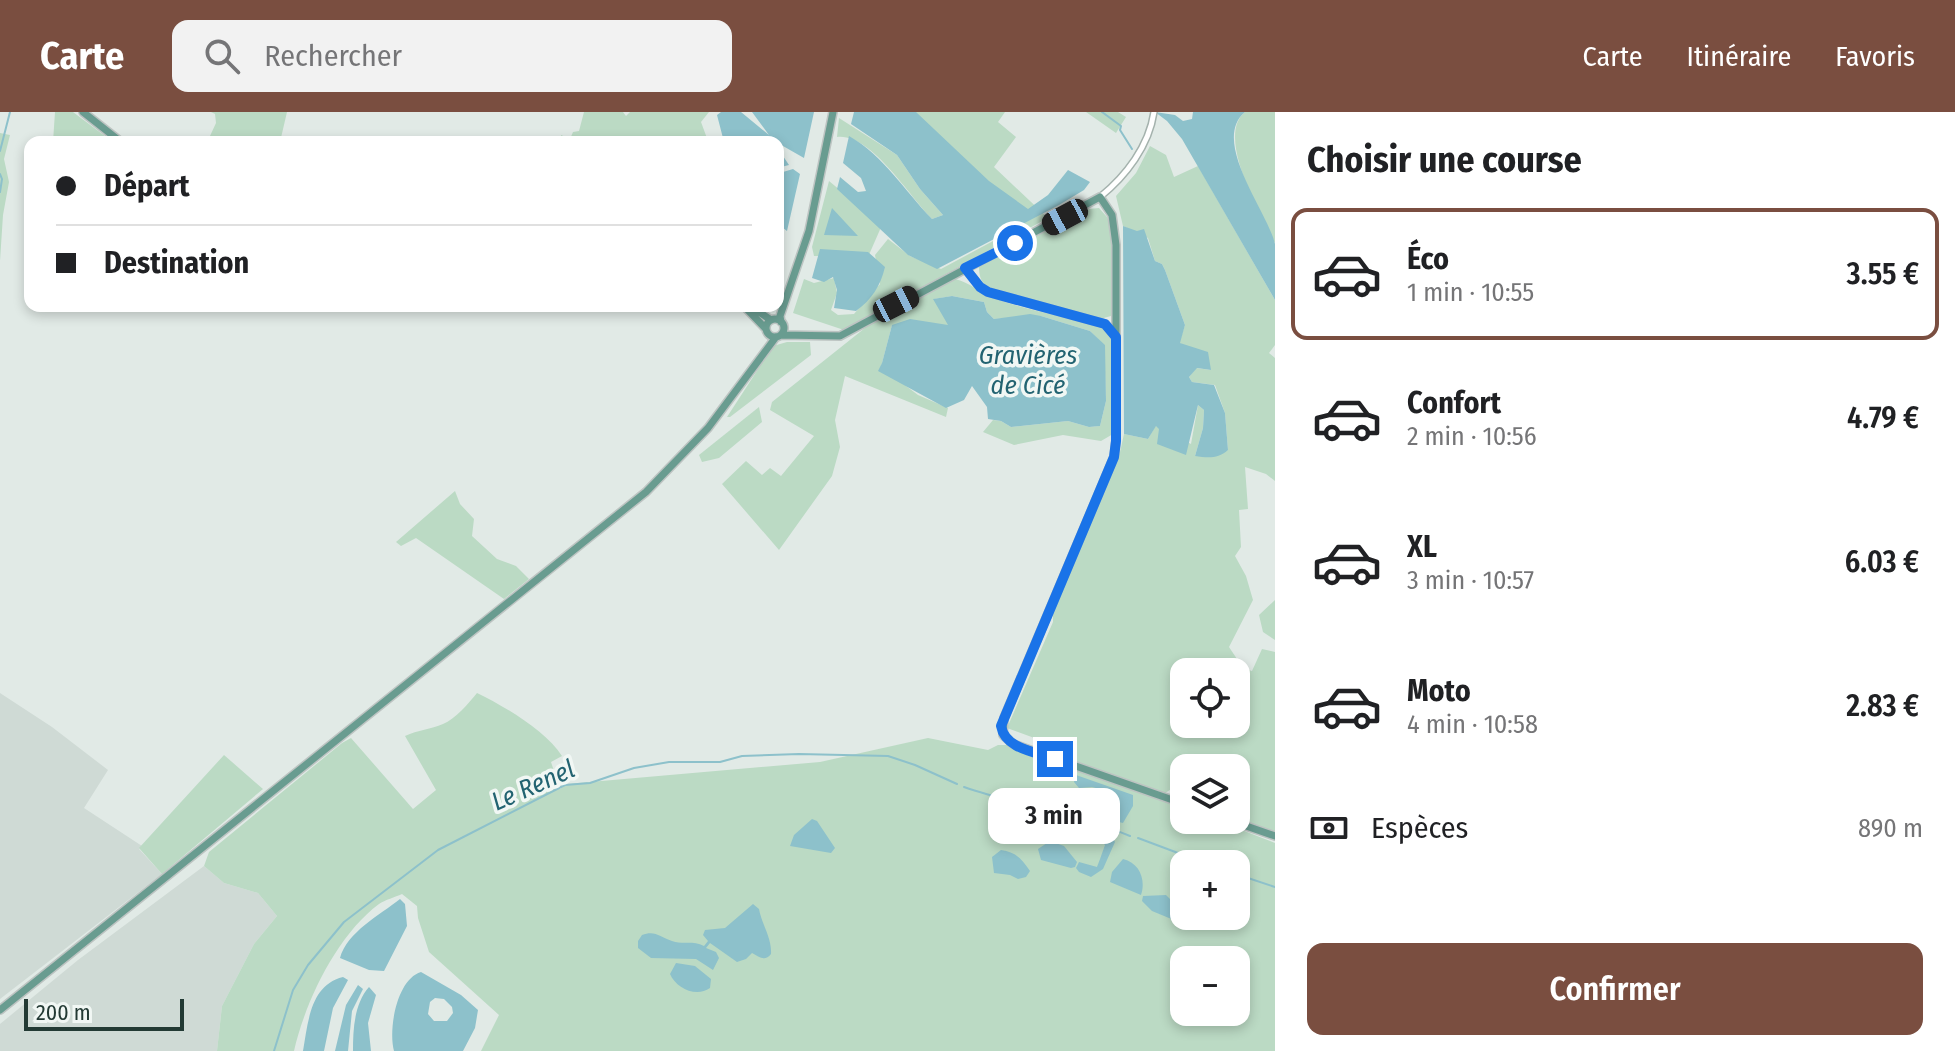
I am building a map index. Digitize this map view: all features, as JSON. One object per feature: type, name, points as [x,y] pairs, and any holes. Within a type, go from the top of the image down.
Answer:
[{"type":"main road","points":[[83,112],[113,136]]},
{"type":"main road","points":[[784,303],[809,231],[833,112]]},
{"type":"main road","points":[[752,312],[775,328],[824,338],[840,336],[1100,197],[1112,215],[1115,232],[1114,457],[1004,718],[1003,735],[1013,744],[1170,799]]},
{"type":"main road","points":[[965,268],[988,292],[1105,324],[1116,337]]},
{"type":"main road","points":[[757,312],[775,328]]},
{"type":"main road","points":[[0,1010],[646,492],[693,446],[723,409],[775,328],[781,312]]},
{"type":"main road","points":[[1105,324],[1116,318]]},
{"type":"main road","points":[[1250,827],[1275,836]]},
{"type":"street","points":[[1100,197],[1131,167],[1153,116]]},
{"type":"shaded area","points":[[0,693],[52,727],[108,770],[84,808],[142,846],[139,849],[162,874],[0,999]]},
{"type":"shaded area","points":[[204,866],[224,883],[258,893],[277,916],[254,944],[222,1006],[217,1051],[0,1051],[0,1024],[78,960]]},
{"type":"green space","points":[[55,112],[73,112],[105,136],[53,136]]},
{"type":"green space","points":[[211,112],[287,112],[281,136],[210,136],[216,123],[215,114]]},
{"type":"green space","points":[[584,112],[623,112],[626,116],[630,112],[709,112],[701,122],[706,136],[571,136],[573,132],[579,131]]},
{"type":"green space","points":[[890,112],[1005,112],[998,122],[1016,137],[994,167],[1048,218],[844,330],[793,313],[804,279],[814,283],[834,278],[837,293],[831,310],[838,315],[854,314],[880,284],[875,255],[888,239],[910,256],[941,269],[1008,233],[984,203]]},
{"type":"green space","points":[[1086,112],[1118,112],[1126,117],[1116,133]]},
{"type":"green space","points":[[1245,112],[1275,112],[1275,243],[1251,196],[1238,157],[1235,139],[1237,123]]},
{"type":"green space","points":[[839,118],[897,155],[920,189],[943,215],[932,219],[876,155],[850,138],[837,137]]},
{"type":"green space","points":[[0,133],[10,135],[4,159],[9,182],[0,261]]},
{"type":"green space","points":[[1150,146],[1166,155],[1174,177],[1198,166],[1275,300],[1275,345],[1269,353],[1275,358],[1275,481],[1266,474],[1245,467],[1248,509],[1239,510],[1241,547],[1235,556],[1246,576],[1253,600],[1229,647],[1236,658],[1170,658],[1170,738],[1250,738],[1250,670],[1262,649],[1275,652],[1275,832],[1250,823],[1250,754],[1170,754],[1170,790],[1165,793],[1073,761],[1075,753],[1007,728],[1053,622],[1053,614],[1120,452],[1124,434],[1148,439],[1156,425],[1191,444],[1198,405],[1204,410],[1203,428],[1195,456],[1228,450],[1225,413],[1215,385],[1192,382],[1189,377],[1196,368],[1211,370],[1196,350],[1179,343],[1185,325],[1165,270],[1162,264],[1155,261],[1148,238],[1123,226],[1116,196],[1136,173]]},
{"type":"green space","points":[[829,181],[882,225],[868,257],[814,256],[812,247]]},
{"type":"green space","points":[[1099,208],[1111,226],[1111,316],[1100,319],[989,289],[982,282],[979,266],[1089,209]]},
{"type":"green space","points":[[955,279],[1007,303],[1102,326],[1112,335],[1113,434],[1101,441],[1063,435],[1014,445],[983,432],[993,420],[1011,427],[1068,421],[1089,427],[1100,426],[1106,401],[1104,345],[1090,331],[1041,316],[994,319],[987,312],[984,302],[952,296],[934,299],[949,325],[892,325],[881,367],[918,395],[948,408],[946,417],[845,376],[835,420],[840,447],[832,476],[779,550],[722,484],[746,461],[762,475],[770,468],[781,476],[814,436],[770,410],[772,402],[870,324],[910,300]]},
{"type":"green space","points":[[787,342],[810,342],[811,355],[727,417],[773,346]]},
{"type":"green space","points":[[759,407],[762,422],[719,458],[702,462],[699,455]]},
{"type":"green space","points":[[455,491],[460,504],[474,519],[472,536],[497,559],[516,566],[529,579],[504,599],[416,538],[401,546],[396,542]]},
{"type":"green space","points":[[1275,600],[1275,640],[1263,632],[1259,615]]},
{"type":"green space","points":[[477,693],[512,712],[546,737],[562,756],[551,762],[560,789],[567,784],[820,762],[928,738],[988,750],[1007,745],[1170,803],[1170,834],[1250,833],[1275,843],[1275,1051],[481,1051],[499,1015],[429,952],[417,906],[402,894],[379,904],[364,917],[337,951],[315,991],[294,1051],[217,1051],[222,1006],[254,944],[277,916],[258,893],[224,883],[204,866],[209,852],[351,738],[413,809],[436,790],[405,736],[448,722]]},
{"type":"green space","points":[[224,755],[263,789],[162,874],[139,848]]},
{"type":"water","points":[[721,112],[741,112],[769,135],[752,112],[814,112],[804,158],[784,147],[784,136],[722,136],[717,115]]},
{"type":"water","points":[[854,112],[916,112],[989,181],[1028,209],[1048,195],[1068,170],[1090,182],[1084,190],[1059,205],[937,269],[908,255],[837,189],[840,177],[858,192],[866,191],[861,178],[843,163],[849,136],[883,163],[932,219],[943,215],[920,189],[897,155],[851,124]]},
{"type":"water","points":[[1155,112],[1175,115],[1183,121],[1192,119],[1193,112],[1245,112],[1236,125],[1234,140],[1244,177],[1275,244],[1275,300],[1182,139]]},
{"type":"water","points":[[793,169],[800,174],[787,231],[784,229],[784,172]]},
{"type":"water","points":[[832,208],[858,236],[824,235]]},
{"type":"water","points":[[1123,226],[1137,231],[1144,229],[1155,261],[1162,264],[1165,270],[1185,325],[1180,343],[1208,352],[1211,370],[1197,368],[1189,377],[1192,382],[1214,385],[1225,413],[1228,450],[1220,455],[1195,456],[1203,428],[1204,410],[1198,405],[1186,455],[1157,444],[1159,429],[1156,426],[1148,439],[1124,434]]},
{"type":"water","points":[[820,249],[868,252],[885,267],[875,292],[856,311],[834,308],[837,290],[833,277],[824,282],[812,278]]},
{"type":"water","name":"Gravières de Cicé","points":[[952,296],[984,302],[987,312],[994,319],[1030,314],[1090,331],[1105,345],[1106,401],[1100,426],[1089,427],[1068,421],[1011,427],[988,419],[987,407],[972,386],[964,400],[946,408],[878,371],[892,325],[910,319],[948,325],[933,299]]},
{"type":"water","points":[[1076,775],[1133,795],[1133,806],[1123,823],[1108,816],[1115,806],[1112,792],[1092,787],[1079,788],[1074,782]]},
{"type":"water","points":[[812,819],[817,821],[835,848],[831,853],[790,846],[794,835]]},
{"type":"water","points":[[1092,831],[1112,837],[1115,842],[1103,869],[1091,877],[1076,868],[1079,862],[1097,867],[1105,845]]},
{"type":"water","points":[[1050,841],[1064,846],[1077,862],[1075,867],[1041,860],[1038,849]]},
{"type":"water","points":[[1001,850],[1015,854],[1021,860],[1030,871],[1026,877],[1018,879],[994,873],[992,857]]},
{"type":"water","points":[[1123,859],[1134,864],[1140,873],[1143,884],[1141,895],[1110,882],[1112,872]]},
{"type":"water","points":[[1166,895],[1170,899],[1170,918],[1152,911],[1142,901],[1143,896]]},
{"type":"water","points":[[400,899],[405,904],[407,926],[384,971],[369,970],[340,958],[357,932]]},
{"type":"water","points":[[753,904],[759,909],[770,942],[771,954],[766,958],[752,953],[737,962],[710,943],[706,948],[716,952],[719,958],[713,970],[696,959],[651,958],[638,948],[642,935],[650,933],[676,942],[704,946],[708,941],[703,935],[705,930],[725,928]]},
{"type":"water","points":[[676,963],[695,966],[711,979],[710,988],[693,992],[682,987],[670,974]]},
{"type":"water","points":[[421,972],[461,995],[478,1010],[475,1028],[463,1051],[394,1051],[392,1030],[396,1006],[400,994]],"holes":[[[435,998],[444,999],[452,1007],[453,1013],[447,1021],[434,1021],[428,1014],[430,1002]]]},
{"type":"water","points":[[343,977],[348,980],[333,1008],[324,1051],[303,1051],[312,1006],[324,988]]},
{"type":"water","points":[[358,985],[363,989],[352,1011],[348,1051],[335,1051],[346,1005]]},
{"type":"water","points":[[369,987],[376,995],[368,1023],[371,1051],[353,1051],[357,1009]]},
{"type":"waterway","points":[[0,151],[10,112]]},
{"type":"waterway","points":[[1102,112],[1121,126],[1120,130],[1132,149]]},
{"type":"waterway","points":[[0,174],[0,192]]},
{"type":"waterway","name":"Le Renel","points":[[274,1051],[293,990],[308,965],[344,922],[438,850],[565,785],[590,783],[634,768],[669,762],[720,762],[742,756],[799,754],[888,756],[957,784]]},
{"type":"waterway","name":"Le Renel","points":[[964,787],[1130,836]]},
{"type":"waterway","name":"Le Renel","points":[[1138,838],[1170,850]]},
{"type":"waterway","name":"Le Renel","points":[[1250,879],[1275,887]]},
{"type":"route","points":[[1015,243],[965,268],[980,287],[999,296],[1105,324],[1116,337],[1114,457],[1001,726],[1006,740],[1055,759]]}]
